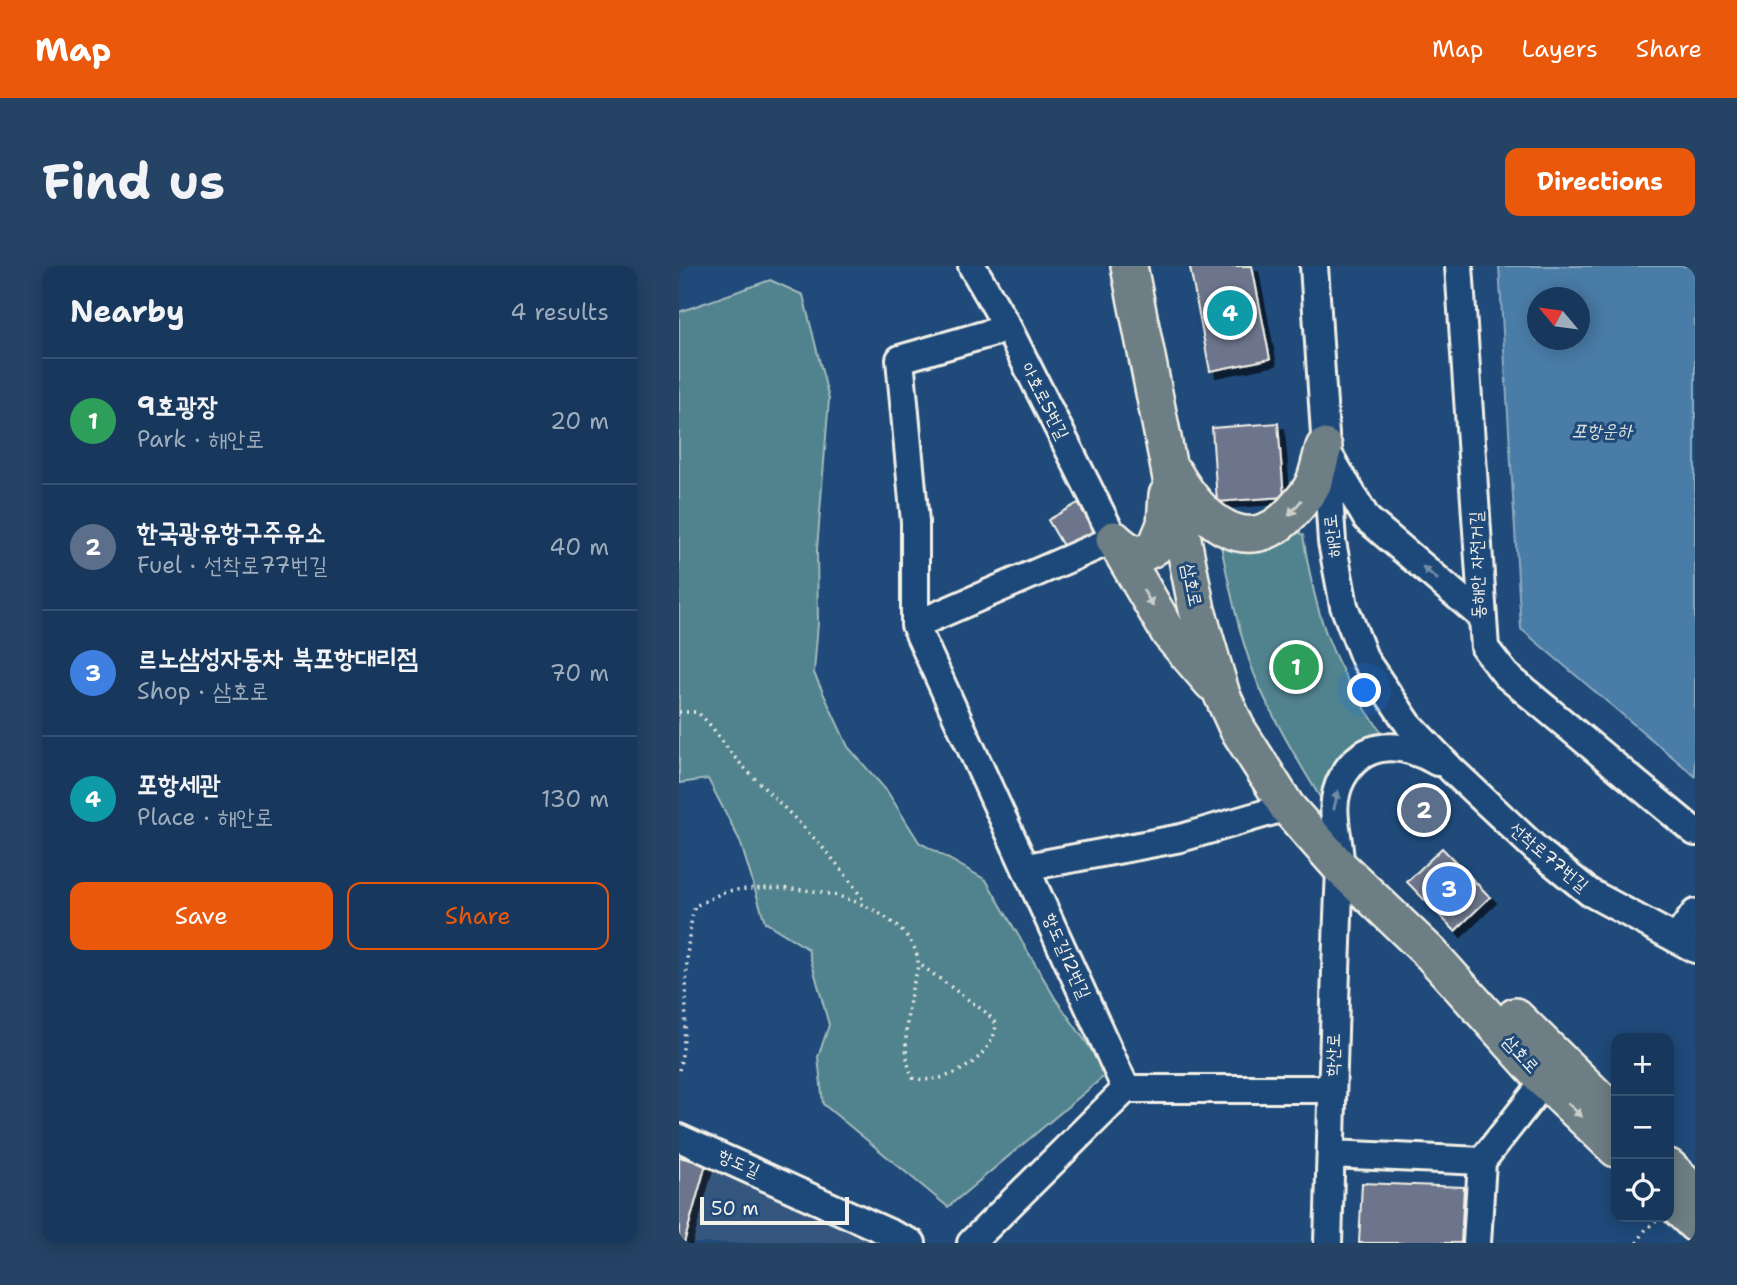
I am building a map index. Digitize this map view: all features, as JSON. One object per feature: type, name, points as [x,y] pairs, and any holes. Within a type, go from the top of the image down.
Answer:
[{"type":"main road","name":"삼호로","points":[[1129,266],[1197,610],[1222,695],[1237,728],[1287,807],[1340,867],[1430,954],[1545,1081],[1611,1144]]},
{"type":"main road","points":[[1169,464],[1186,493],[1209,518],[1239,534],[1253,534],[1267,531],[1284,520],[1297,506],[1313,484],[1324,447]]},
{"type":"main road","points":[[1114,539],[1127,551],[1138,554],[1156,546],[1165,524],[1169,464]]},
{"type":"main road","points":[[1114,539],[1169,633],[1222,695]]},
{"type":"main road","name":"삼호로","points":[[1340,867],[1376,885],[1611,1110]]},
{"type":"main road","points":[[1674,1172],[1695,1192]]},
{"type":"main road","points":[[1674,1204],[1695,1224]]},
{"type":"street","name":"아호로5번길","points":[[972,266],[1008,328],[1114,539]]},
{"type":"street","name":"해안로","points":[[1314,266],[1324,447],[1335,564],[1354,635],[1365,660],[1394,706],[1451,770]]},
{"type":"street","points":[[1459,266],[1485,648],[1506,675],[1695,831]]},
{"type":"street","points":[[1008,328],[899,359],[915,522],[915,625],[1114,539]]},
{"type":"street","points":[[1324,447],[1367,519],[1482,617]]},
{"type":"street","name":"항도길12번길","points":[[915,625],[955,719],[1027,867],[1126,1089]]},
{"type":"street","name":"학산로","points":[[1328,1243],[1335,928],[1340,867],[1333,814],[1342,778],[1354,761],[1368,750],[1398,746],[1419,751],[1451,770]]},
{"type":"street","name":"선착로77번길","points":[[1451,770],[1536,849],[1588,892],[1686,944]]},
{"type":"street","points":[[1027,867],[1208,832],[1287,807]]},
{"type":"street","points":[[1686,944],[1695,913]]},
{"type":"street","points":[[1477,1243],[1482,1161],[1545,1081]]},
{"type":"street","points":[[971,1243],[1126,1089],[1332,1089]]},
{"type":"street","name":"항도길","points":[[679,1138],[912,1243]]},
{"type":"street","points":[[1331,1154],[1482,1161]]},
{"type":"path","points":[[679,712],[697,712],[708,720],[736,759],[843,867],[867,904],[912,944],[918,963],[911,992],[907,1055],[913,1079],[925,1082],[953,1073],[973,1061],[989,1045],[995,1035],[996,1024],[988,1013],[918,963]]},
{"type":"path","points":[[679,1070],[686,1041],[689,928],[695,906],[732,890],[839,895],[867,904]]},
{"type":"path","points":[[1637,1243],[1654,1222]]},
{"type":"shaded area","points":[[679,1153],[814,1206],[882,1243],[679,1243]]},
{"type":"green space","points":[[770,280],[803,295],[829,399],[817,550],[818,623],[814,673],[848,747],[887,791],[919,842],[986,880],[1055,998],[1108,1073],[948,1207],[823,1104],[818,1057],[829,1025],[808,949],[765,922],[740,841],[708,779],[679,783],[679,312]]},
{"type":"green space","points":[[1290,527],[1303,535],[1321,617],[1339,663],[1365,709],[1383,734],[1360,743],[1323,802],[1282,732],[1253,671],[1237,618],[1221,546]]},
{"type":"water","name":"포항운하","points":[[1499,266],[1695,266],[1695,776],[1521,629]]},
{"type":"building","points":[[1252,266],[1270,359],[1210,371],[1190,268]]},
{"type":"building","points":[[1278,423],[1284,497],[1217,502],[1212,428]]},
{"type":"building","points":[[1078,503],[1098,537],[1066,551],[1048,520]]},
{"type":"building","points":[[1442,848],[1490,897],[1455,931],[1407,882]]},
{"type":"building","points":[[679,1157],[706,1164],[684,1243],[679,1243]]},
{"type":"building","points":[[1362,1183],[1464,1187],[1461,1243],[1359,1243]]},
{"type":"place","name":"포항세관","points":[[1230,313]]},
{"type":"place","name":"9호광장","points":[[1296,667]]},
{"type":"place","name":"한국광유항구주유소","points":[[1424,810]]},
{"type":"place","name":"르노삼성자동차 북포항대리점","points":[[1449,889]]}]
